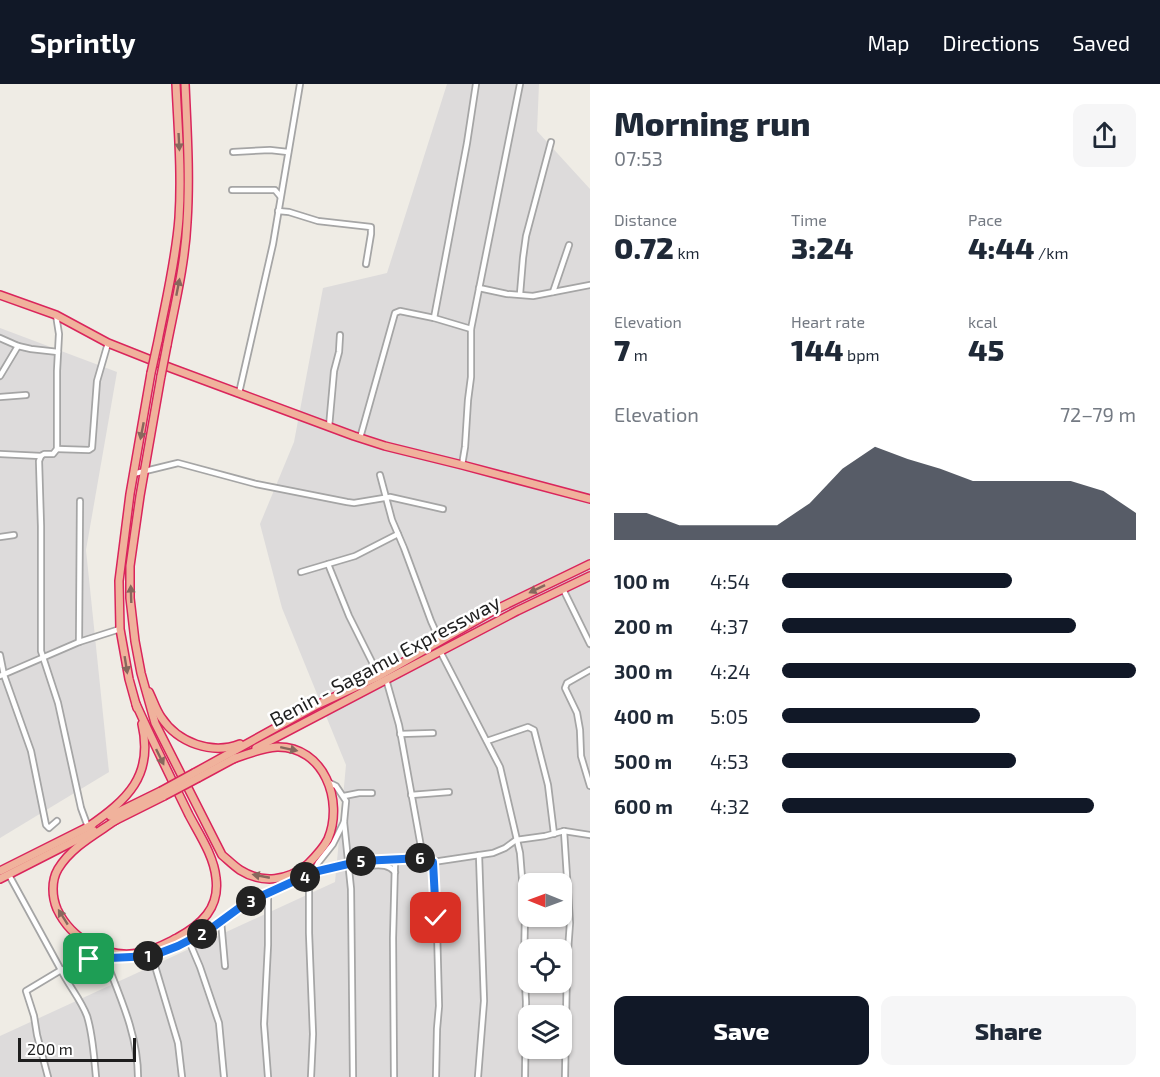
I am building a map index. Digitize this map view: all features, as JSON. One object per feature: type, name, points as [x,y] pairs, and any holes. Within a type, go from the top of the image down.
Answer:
[{"type":"highway","points":[[88,827],[113,809],[129,793],[143,768],[146,743],[129,679],[120,629],[119,581],[130,494],[151,373],[174,263],[179,219],[180,171],[176,84]]},
{"type":"highway","points":[[185,84],[187,223],[182,269],[144,471],[130,566],[130,598],[135,641],[155,723],[222,855],[238,869],[264,879],[284,878],[299,871],[319,852],[331,829],[333,804],[328,782],[320,768],[304,753],[279,747],[265,748],[233,759]]},
{"type":"highway","points":[[0,295],[56,315],[108,342],[171,368],[360,438],[590,499]]},
{"type":"highway","points":[[0,879],[116,820],[324,702],[382,678],[440,641],[502,606],[590,564]]},
{"type":"highway","name":"Benin - Sagamu Expressway","points":[[196,776],[233,759],[382,678],[590,576]]},
{"type":"highway","points":[[141,673],[161,717],[171,729],[186,740],[201,746],[221,748],[236,746],[270,731]]},
{"type":"highway","points":[[116,820],[72,851],[56,872],[53,895],[62,918],[83,940],[105,951],[141,953],[161,947],[202,921],[216,895],[216,877],[210,856],[158,754],[136,704]]},
{"type":"highway","points":[[0,871],[163,793]]},
{"type":"street","points":[[239,393],[273,244],[300,84]]},
{"type":"street","points":[[434,318],[468,143],[476,84]]},
{"type":"street","points":[[462,465],[471,377],[471,329],[520,84]]},
{"type":"street","points":[[520,294],[526,236],[550,142]]},
{"type":"street","points":[[233,152],[274,150],[288,152]]},
{"type":"street","points":[[232,190],[274,190],[280,196]]},
{"type":"street","points":[[278,211],[318,221],[371,226],[366,264]]},
{"type":"street","points":[[553,292],[569,244]]},
{"type":"street","points":[[478,288],[533,296],[590,285]]},
{"type":"street","points":[[360,438],[394,313],[400,311],[434,318],[471,329]]},
{"type":"street","points":[[0,454],[41,456],[53,454],[57,449],[59,334],[56,315]]},
{"type":"street","points":[[329,427],[340,335]]},
{"type":"street","points":[[0,338],[18,346],[58,352]]},
{"type":"street","points":[[57,449],[89,450],[92,448],[98,381],[108,342]]},
{"type":"street","points":[[0,376],[18,346]]},
{"type":"street","points":[[0,397],[26,395]]},
{"type":"street","points":[[41,456],[39,461],[41,651],[58,703],[81,808],[88,827]]},
{"type":"street","points":[[134,474],[178,463],[255,484],[347,502],[386,498],[443,509]]},
{"type":"street","points":[[380,474],[398,534],[440,641]]},
{"type":"street","points":[[79,642],[80,501]]},
{"type":"street","points":[[301,572],[365,552],[398,534]]},
{"type":"street","points":[[0,537],[14,535]]},
{"type":"street","points":[[328,564],[349,616],[382,678],[396,714],[423,858]]},
{"type":"street","points":[[564,589],[590,644]]},
{"type":"street","points":[[2,676],[79,642],[120,629]]},
{"type":"street","points":[[440,651],[500,767],[520,853],[525,916],[525,1077]]},
{"type":"street","points":[[0,656],[2,676],[29,744],[46,825],[49,828],[57,822]]},
{"type":"street","points":[[590,670],[567,683],[565,688],[577,713],[581,756],[590,786]]},
{"type":"street","points":[[487,741],[528,727],[534,730],[548,785],[554,834]]},
{"type":"street","points":[[400,734],[433,732]]},
{"type":"street","points":[[328,782],[336,786],[344,796],[346,807],[344,822],[351,889],[353,1077]]},
{"type":"street","points":[[411,795],[449,792]]},
{"type":"street","points":[[344,796],[372,793]]},
{"type":"street","points":[[311,1077],[313,1034],[309,933],[312,873],[333,844],[344,822]]},
{"type":"street","points":[[564,831],[570,923],[567,964],[566,1077]]},
{"type":"street","points":[[48,1077],[26,991],[61,970],[89,959],[152,956],[178,946],[239,908],[312,873],[356,862],[423,858],[433,862],[493,853],[506,848],[516,840],[564,831],[590,835]]},
{"type":"street","points":[[333,844],[345,834]]},
{"type":"street","points":[[478,1077],[484,1001],[479,855]]},
{"type":"street","points":[[394,859],[394,1077]]},
{"type":"street","points":[[356,862],[363,866],[383,864],[390,866],[395,872]]},
{"type":"street","points":[[433,862],[439,1006],[436,1077]]},
{"type":"street","points":[[9,875],[81,1004],[87,1018],[96,1077]]},
{"type":"street","points":[[268,893],[267,987],[264,1024],[268,1077]]},
{"type":"street","points":[[221,921],[225,966]]},
{"type":"street","points":[[189,941],[219,1023],[224,1077]]},
{"type":"street","points":[[152,956],[178,1043],[182,1077]]},
{"type":"street","points":[[105,958],[133,1034],[138,1077]]},
{"type":"shaded area","points":[[447,84],[539,84],[537,131],[590,189],[590,1077],[0,1077],[0,1036],[335,882],[346,765],[282,608],[260,524],[294,442],[323,288],[387,273]]},
{"type":"shaded area","points":[[0,328],[117,372],[86,550],[109,772],[0,838]]},
{"type":"route","points":[[89,959],[152,956],[189,941],[257,898],[314,872],[361,861],[423,858],[433,862],[436,918]]}]
